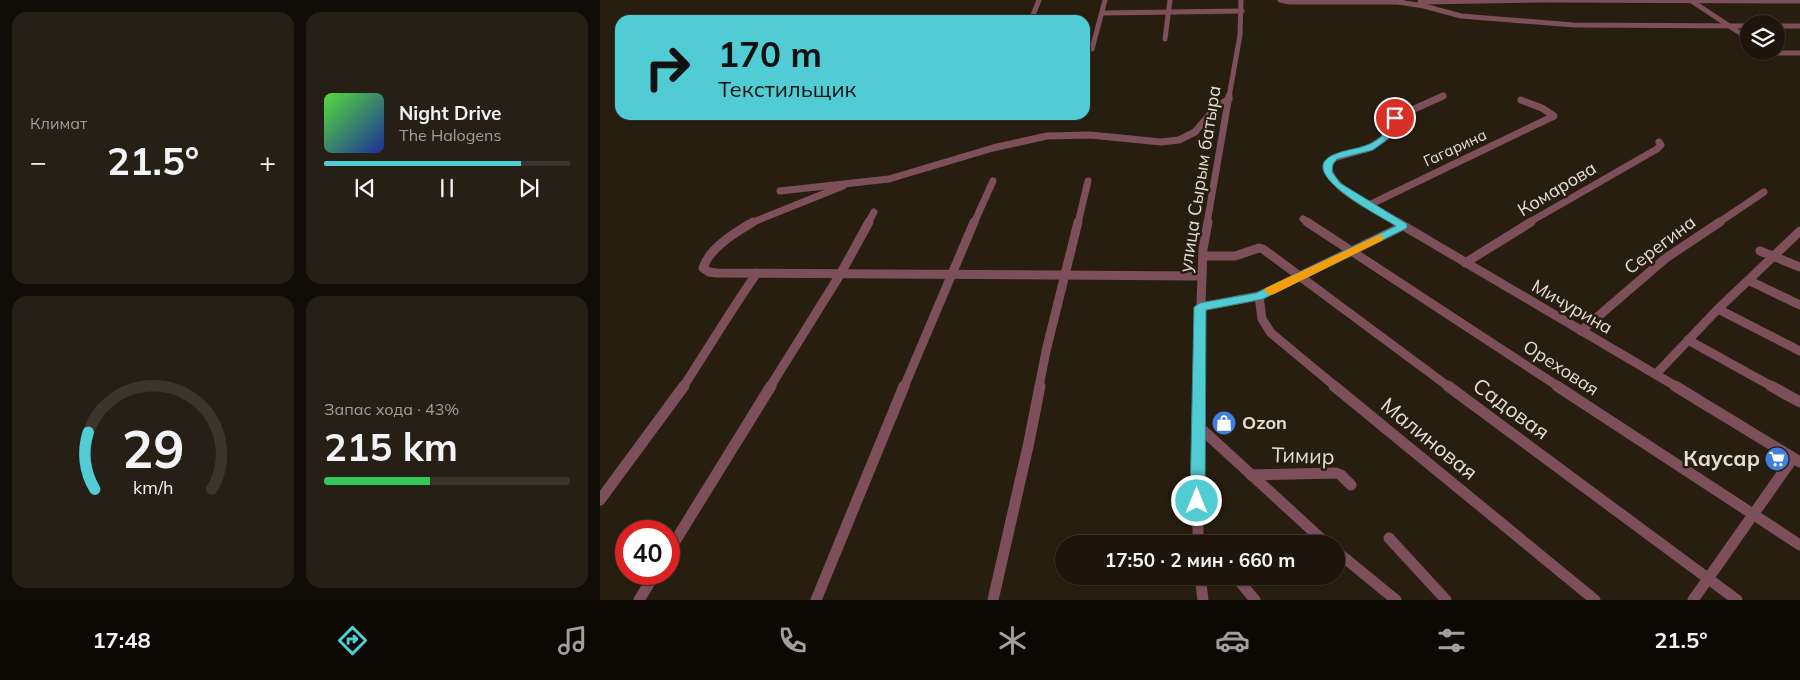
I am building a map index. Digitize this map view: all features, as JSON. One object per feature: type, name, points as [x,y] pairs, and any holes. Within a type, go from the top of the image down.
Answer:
[{"type":"street","points":[[1033,15],[1039,0]]},
{"type":"street","points":[[1092,49],[1105,0]]},
{"type":"street","points":[[1165,39],[1170,12],[1170,0]]},
{"type":"street","name":"улица Сырым батыра","points":[[1200,535],[1197,424],[1202,256],[1240,35],[1242,0]]},
{"type":"street","points":[[1280,0],[1290,2],[1800,1]]},
{"type":"street","points":[[1690,0],[1740,34]]},
{"type":"street","points":[[1398,2],[1424,6],[1461,16],[1574,25],[1740,26]]},
{"type":"street","points":[[1102,13],[1242,11]]},
{"type":"street","points":[[1785,26],[1800,26]]},
{"type":"street","points":[[1785,54],[1800,53]]},
{"type":"street","points":[[1330,177],[1328,164],[1334,158],[1376,145],[1386,137],[1387,124],[1390,120],[1443,96]]},
{"type":"street","points":[[780,191],[843,186],[902,175],[990,148],[1049,136],[1077,135],[1161,142],[1174,141],[1194,133],[1219,102],[1229,99]]},
{"type":"street","name":"Гагарина","points":[[1369,206],[1554,116],[1542,108],[1521,100]]},
{"type":"street","name":"Комарова","points":[[1465,263],[1488,247],[1657,149],[1661,145],[1659,142]]},
{"type":"street","name":"Мичурина","points":[[1330,177],[1337,185],[1369,206],[1656,374],[1797,460]]},
{"type":"street","points":[[816,600],[951,273],[993,181]]},
{"type":"street","points":[[993,600],[1029,442],[1046,351],[1066,274],[1076,223],[1088,181]]},
{"type":"street","points":[[843,186],[748,225],[727,238],[705,262],[703,268],[709,272],[718,273],[1202,276]]},
{"type":"street","name":"Серегина","points":[[1581,331],[1666,258],[1764,192]]},
{"type":"street","points":[[680,533],[840,273],[874,212]]},
{"type":"street","name":"Ореховая","points":[[1303,219],[1800,545]]},
{"type":"street","points":[[1200,307],[1259,296],[1403,226]]},
{"type":"street","points":[[1656,374],[1718,309],[1800,231]]},
{"type":"street","points":[[1202,256],[1235,256],[1259,248],[1262,249]]},
{"type":"street","name":"Садовая","points":[[1262,249],[1737,600]]},
{"type":"street","points":[[1760,251],[1800,267]]},
{"type":"street","points":[[600,500],[672,404],[721,330],[734,305],[757,273]]},
{"type":"street","points":[[1750,280],[1800,305]]},
{"type":"street","name":"Малиновая","points":[[1259,296],[1259,314],[1265,326],[1276,338],[1595,600]]},
{"type":"street","points":[[1718,309],[1800,351]]},
{"type":"street","points":[[1688,340],[1800,402]]},
{"type":"street","points":[[1197,424],[1317,535]]},
{"type":"street","points":[[1693,600],[1755,514],[1797,460]]},
{"type":"street","name":"Тимир","points":[[1251,475],[1336,473],[1341,475],[1351,485]]},
{"type":"street","points":[[1389,538],[1446,600]]},
{"type":"street","points":[[1345,558],[1396,600]]},
{"type":"street","points":[[639,600],[648,585]]},
{"type":"street","points":[[1201,585],[1202,600]]},
{"type":"street","points":[[1242,585],[1255,600]]},
{"type":"slow traffic","points":[[1270,291],[1379,238]]},
{"type":"place","name":"Ozon","points":[[1224,423]]},
{"type":"place","name":"Каусар","points":[[1777,459]]},
{"type":"route","points":[[1197,501],[1200,307],[1259,296],[1403,226],[1337,185],[1328,172],[1328,164],[1334,158],[1370,148],[1382,141],[1386,137],[1387,124],[1395,118]]}]
